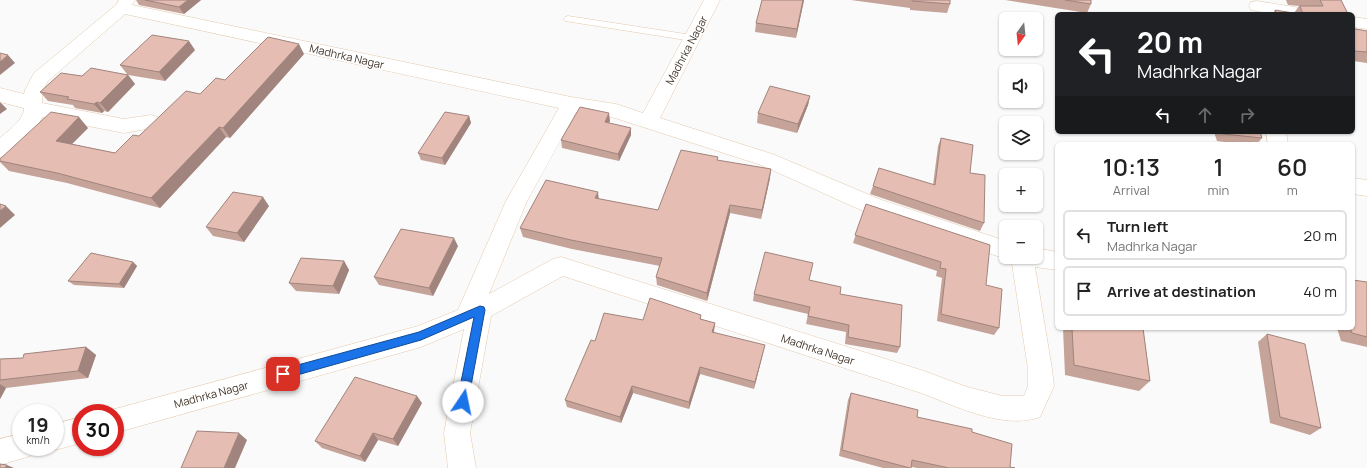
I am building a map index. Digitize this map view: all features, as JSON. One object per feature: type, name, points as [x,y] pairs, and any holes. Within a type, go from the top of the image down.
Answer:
[{"type":"street","name":"Madhrka Nagar","points":[[648,122],[712,0]]},
{"type":"street","name":"Madhrka Nagar","points":[[124,4],[421,72],[571,104],[616,111],[768,160],[871,205],[999,248]]},
{"type":"street","points":[[0,150],[32,119],[34,90],[42,77],[124,4]]},
{"type":"street","points":[[1256,7],[1292,12]]},
{"type":"street","points":[[1355,22],[1367,24]]},
{"type":"street","points":[[0,95],[33,106],[124,126],[151,122]]},
{"type":"street","points":[[462,468],[457,433],[474,313],[517,201],[571,104]]},
{"type":"street","points":[[1355,186],[1367,188]]},
{"type":"street","points":[[1043,259],[1055,261]]},
{"type":"street","name":"Madhrka Nagar","points":[[124,418],[421,336],[474,313],[561,266],[924,383],[964,398],[1002,408],[1031,408],[1041,386],[1040,369],[1023,264]]},
{"type":"street","points":[[0,452],[12,449]]},
{"type":"lane","points":[[568,19],[692,38]]},
{"type":"building","points":[[145,0],[188,0],[179,7]]},
{"type":"building","points":[[762,0],[803,0],[797,29],[756,23]]},
{"type":"building","points":[[950,0],[950,4],[912,1]]},
{"type":"building","points":[[1065,0],[1091,0],[1091,4]]},
{"type":"building","points":[[1320,0],[1341,0],[1347,12],[1302,12],[1300,6],[1323,6]]},
{"type":"building","points":[[1275,10],[1287,12],[1276,12]]},
{"type":"building","points":[[1355,29],[1367,31],[1367,52],[1355,51]]},
{"type":"building","points":[[152,35],[189,41],[159,72],[120,65]]},
{"type":"building","points":[[268,37],[299,44],[223,128],[219,127],[151,198],[57,173],[0,161],[0,159],[51,112],[79,117],[56,141],[115,153],[133,135],[139,136],[186,91],[200,94],[216,78],[225,80]]},
{"type":"building","points":[[0,53],[8,55],[0,62]]},
{"type":"building","points":[[91,68],[128,75],[100,103],[97,102],[94,104],[67,99],[69,97],[40,92],[61,73],[82,76]]},
{"type":"building","points":[[770,86],[810,96],[798,124],[758,113]]},
{"type":"building","points":[[580,107],[609,113],[605,122],[631,128],[618,154],[561,140]]},
{"type":"building","points":[[445,112],[469,116],[442,158],[418,153]]},
{"type":"building","points":[[1223,134],[1261,134],[1262,138]]},
{"type":"building","points":[[941,138],[973,145],[970,173],[985,175],[984,223],[873,186],[879,168],[935,185]]},
{"type":"building","points":[[681,150],[718,157],[717,160],[771,169],[762,210],[730,205],[707,293],[656,277],[662,258],[520,228],[546,180],[598,192],[595,198],[658,210]]},
{"type":"building","points":[[233,192],[263,197],[237,233],[206,227]]},
{"type":"building","points":[[0,204],[6,206],[0,211]]},
{"type":"building","points":[[866,204],[990,245],[986,285],[1002,289],[999,328],[941,314],[946,269],[940,268],[941,262],[855,235]]},
{"type":"building","points":[[401,229],[454,238],[429,288],[374,277]]},
{"type":"building","points":[[765,252],[813,263],[809,280],[841,287],[840,294],[902,305],[900,347],[848,337],[849,325],[808,316],[810,307],[754,294]]},
{"type":"building","points":[[91,253],[133,262],[119,284],[68,281]]},
{"type":"building","points":[[301,258],[344,261],[333,286],[289,283]]},
{"type":"building","points":[[1355,280],[1367,282],[1367,337],[1352,333],[1351,330],[1355,330]]},
{"type":"building","points":[[650,298],[701,315],[700,319],[715,323],[712,332],[765,345],[755,382],[700,367],[689,402],[632,386],[620,417],[565,400],[591,340],[595,341],[604,313],[643,320]]},
{"type":"building","points":[[1072,330],[1143,330],[1150,381],[1074,365]]},
{"type":"building","points":[[1267,334],[1305,344],[1321,428],[1280,417]]},
{"type":"building","points":[[86,347],[78,371],[0,380],[0,359],[23,358],[24,354]]},
{"type":"building","points":[[355,377],[417,396],[393,439],[373,433],[360,456],[315,441]]},
{"type":"building","points":[[851,393],[918,410],[917,417],[972,429],[972,432],[1012,444],[1010,467],[1015,468],[949,468],[912,460],[910,468],[842,450]]},
{"type":"building","points":[[197,431],[239,433],[224,468],[181,468]]},
{"type":"building","points":[[0,464],[7,465],[5,468],[0,468]]},
{"type":"route","points":[[283,374],[421,336],[480,310],[463,402]]}]
